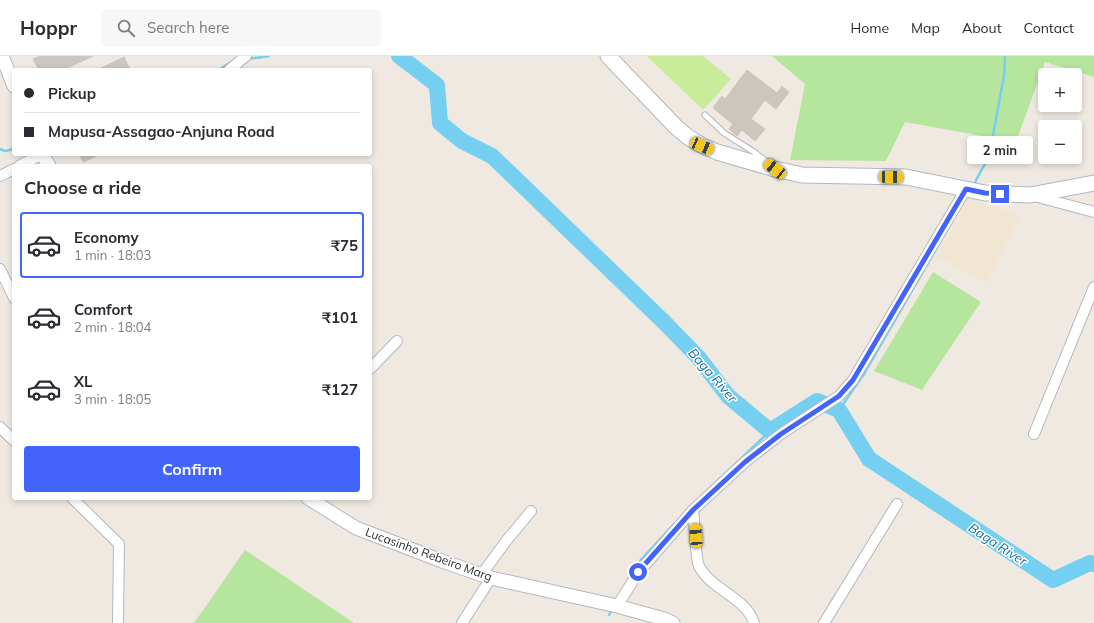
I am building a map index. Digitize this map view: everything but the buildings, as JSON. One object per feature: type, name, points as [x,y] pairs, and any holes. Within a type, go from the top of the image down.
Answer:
[{"type":"main road","points":[[608,56],[676,127],[688,137],[702,146],[717,152],[775,169],[802,175],[906,177],[985,193],[1030,195],[1094,183]]},
{"type":"street","points":[[2,56],[12,81]]},
{"type":"street","points":[[231,68],[246,56]]},
{"type":"street","points":[[23,164],[38,156]]},
{"type":"street","points":[[0,176],[12,170]]},
{"type":"street","points":[[617,606],[638,572],[693,510],[745,462],[781,434],[839,396],[853,380],[969,190]]},
{"type":"street","points":[[1030,195],[1094,212]]},
{"type":"street","points":[[0,269],[12,294]]},
{"type":"street","points":[[1034,434],[1094,287]]},
{"type":"street","points":[[372,368],[397,341]]},
{"type":"street","points":[[0,427],[12,439]]},
{"type":"street","points":[[74,500],[119,544],[118,623]]},
{"type":"street","name":"Lucasinho Rebeiro Marg","points":[[311,500],[356,528],[442,562],[486,576],[617,606],[664,619],[673,623]]},
{"type":"street","points":[[824,623],[897,504]]},
{"type":"street","points":[[693,510],[698,564],[706,576],[751,613],[754,623]]},
{"type":"street","points":[[462,623],[486,576],[507,540],[531,511]]},
{"type":"lane","points":[[705,115],[724,133],[754,152],[775,169]]},
{"type":"shaded area","points":[[969,198],[1020,216],[987,283],[938,257]]},
{"type":"green space","points":[[647,56],[703,56],[731,79],[703,110]]},
{"type":"green space","points":[[772,56],[1094,56],[1094,77],[1082,73],[1082,68],[1065,68],[1045,62],[1043,68],[1038,68],[1038,81],[1016,142],[905,122],[886,161],[790,160],[805,84]]},
{"type":"green space","points":[[933,272],[981,302],[922,390],[874,371]]},
{"type":"green space","points":[[245,550],[354,623],[194,623]]},
{"type":"waterway","points":[[248,59],[269,56]]},
{"type":"waterway","name":"Baga River","points":[[399,56],[437,85],[440,123],[462,141],[492,156],[665,323],[699,358],[728,396],[770,431],[817,401],[839,410],[869,459],[1053,580],[1090,563],[1094,564]]},
{"type":"waterway","points":[[973,186],[989,156],[1004,76],[1005,56]]},
{"type":"waterway","points":[[221,68],[231,62]]},
{"type":"waterway","points":[[0,149],[5,151],[12,149]]},
{"type":"waterway","points":[[839,410],[864,374],[947,230]]},
{"type":"waterway","points":[[708,490],[770,431]]},
{"type":"waterway","points":[[628,579],[637,564],[675,523]]},
{"type":"waterway","points":[[609,615],[613,608]]},
{"type":"route","points":[[638,572],[693,510],[745,462],[781,434],[839,396],[853,380],[966,189],[1000,194]]}]
